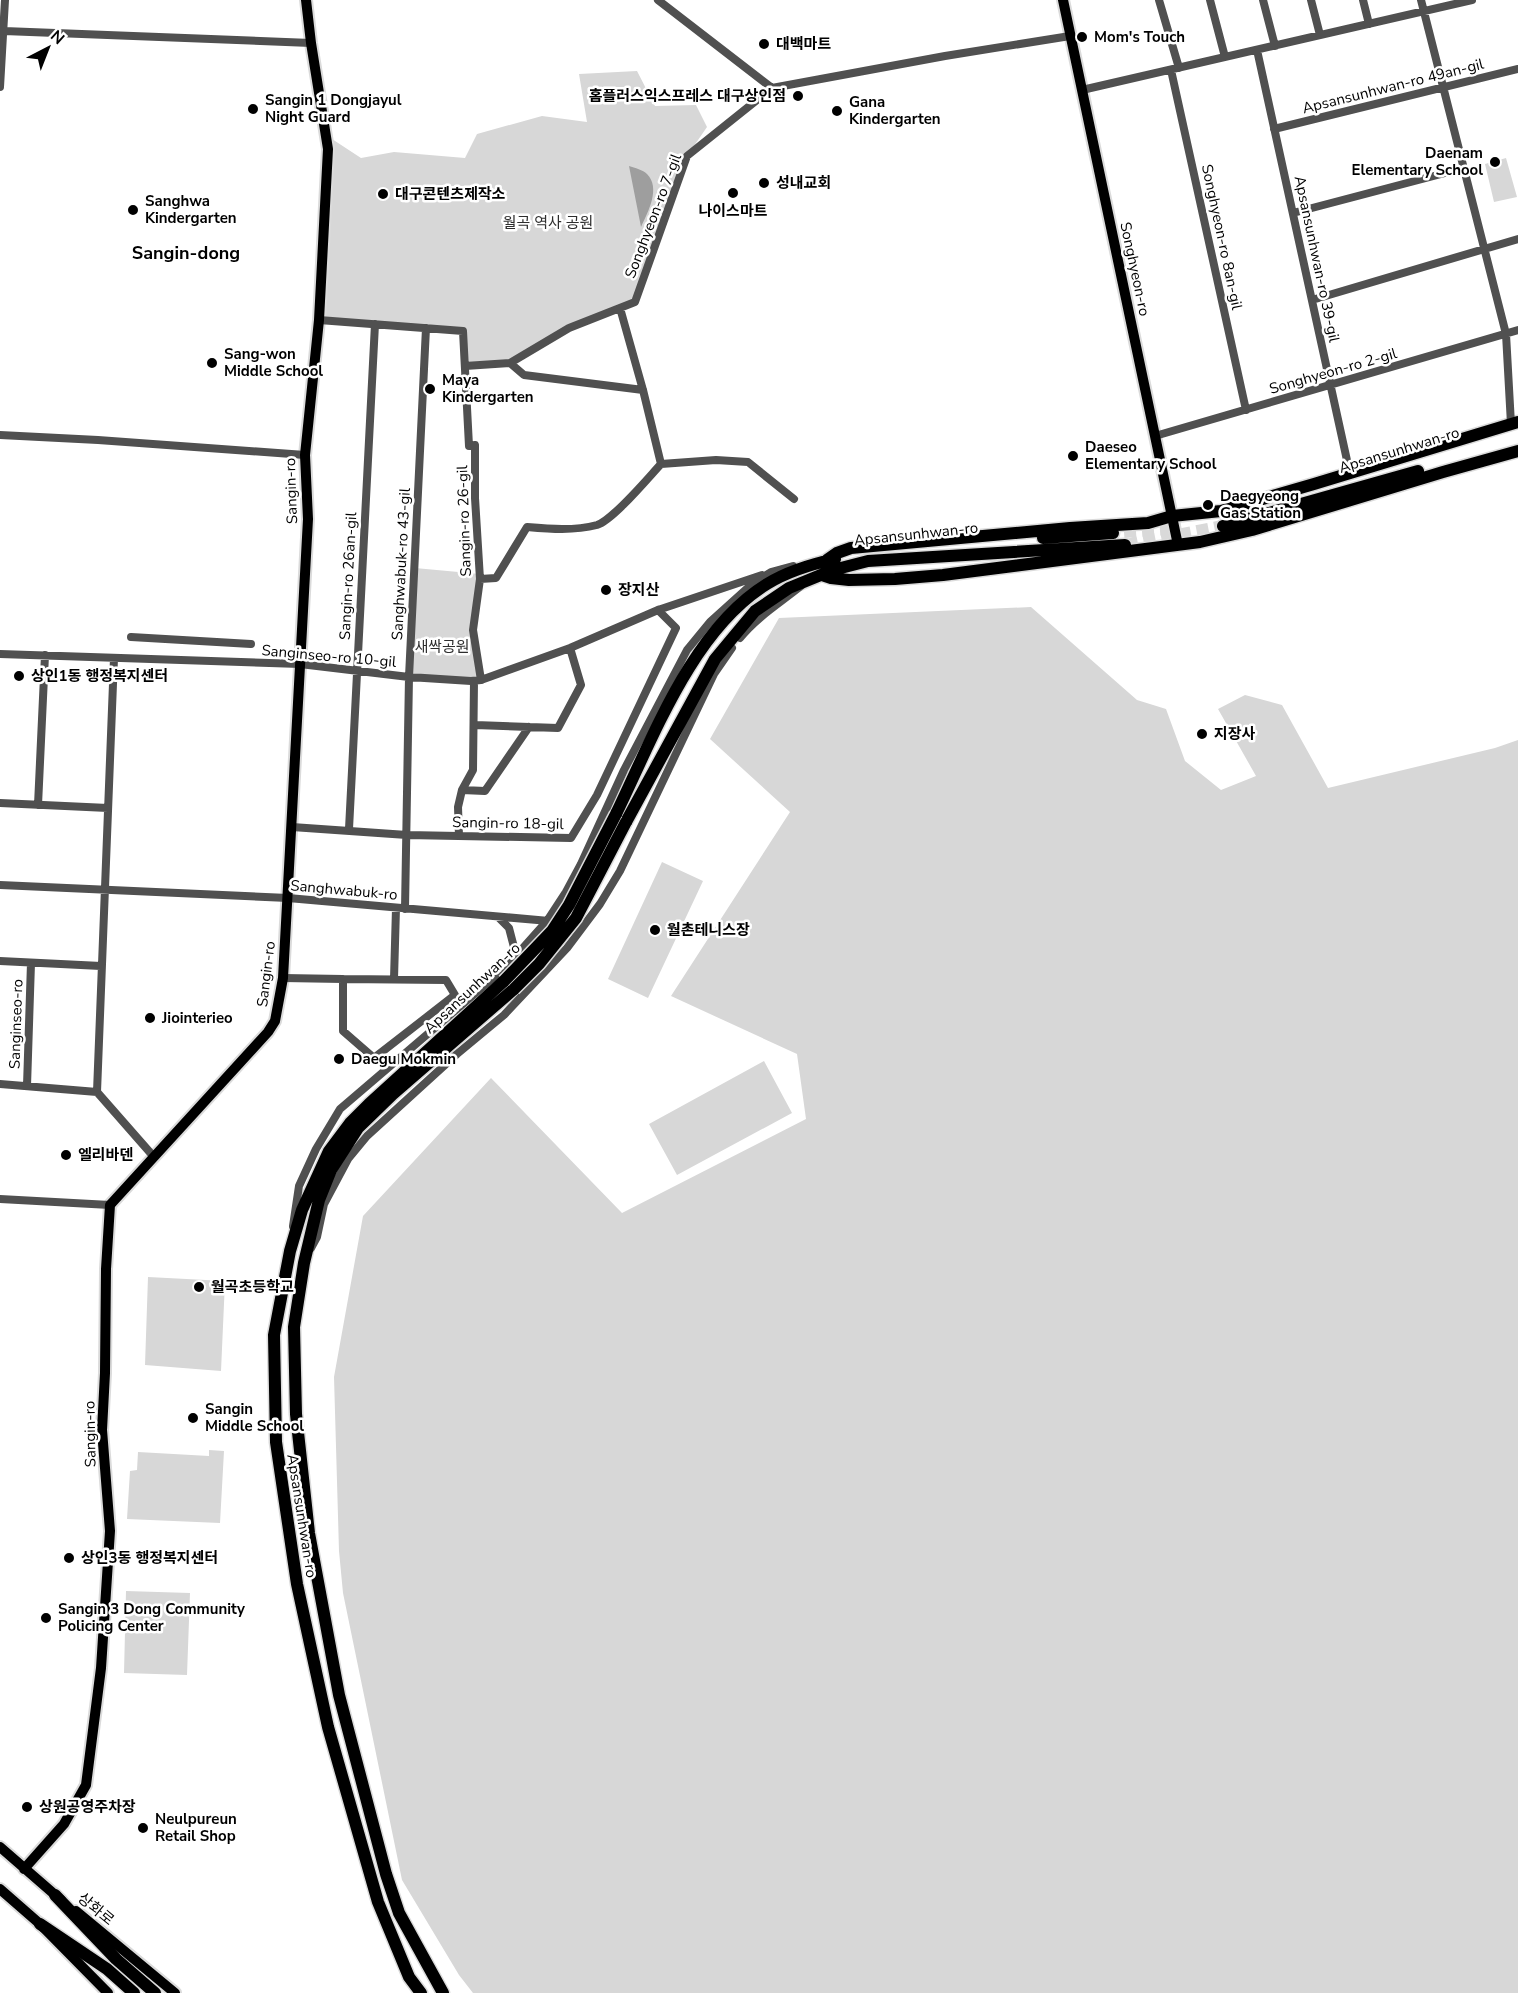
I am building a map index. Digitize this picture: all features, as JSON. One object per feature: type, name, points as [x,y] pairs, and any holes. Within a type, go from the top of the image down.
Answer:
[{"type":"highway","points":[[827,561],[837,553],[851,548],[1148,523],[1172,516],[1221,510],[1516,425]]},
{"type":"highway","name":"Apsansunhwan-ro","points":[[1516,425],[1221,522],[1518,443]]},
{"type":"highway","points":[[822,575],[849,580],[943,575],[1178,544],[1252,530],[1518,451]]},
{"type":"highway","name":"Apsansunhwan-ro","points":[[421,1993],[410,1977],[378,1902],[328,1727],[297,1584],[276,1442],[274,1335],[290,1251],[313,1181],[329,1151],[350,1123],[396,1078],[509,985],[539,964],[576,918],[715,659],[755,610],[789,588],[868,561],[1125,539],[869,551],[808,565],[767,584],[732,611],[716,629],[672,698],[569,905],[552,931],[509,985],[358,1128],[331,1170],[323,1190],[306,1256],[294,1327],[296,1414],[309,1533],[339,1695],[386,1874],[399,1913],[443,1993]]},
{"type":"highway","points":[[55,1895],[116,1959],[155,1993]]},
{"type":"highway","points":[[40,1924],[107,1969],[134,1993]]},
{"type":"main road","name":"Sangin-ro","points":[[24,1869],[64,1824],[86,1785],[100,1680],[110,1531],[102,1430],[110,1205],[268,1032],[275,1021],[283,978],[308,519],[305,454],[319,320],[328,149],[306,0]]},
{"type":"main road","name":"Songhyeon-ro","points":[[1062,0],[1178,544]]},
{"type":"main road","name":"상화로","points":[[0,1847],[175,1993]]},
{"type":"main road","points":[[0,1889],[40,1924],[108,1993]]},
{"type":"street","points":[[0,87],[5,0]]},
{"type":"street","points":[[658,0],[772,88]]},
{"type":"street","name":"Songhyeon-ro 8an-gil","points":[[1159,0],[1246,410]]},
{"type":"street","points":[[1210,0],[1225,57]]},
{"type":"street","points":[[1263,0],[1275,46]]},
{"type":"street","points":[[1311,0],[1320,35]]},
{"type":"street","points":[[1363,0],[1369,24]]},
{"type":"street","points":[[1421,0],[1506,334],[1516,425]]},
{"type":"street","points":[[1082,90],[1472,0]]},
{"type":"street","points":[[4,31],[311,43]]},
{"type":"street","name":"Songhyeon-ro 7-gil","points":[[465,366],[510,363],[569,328],[635,302],[687,156],[772,88],[1070,36]]},
{"type":"street","name":"Apsansunhwan-ro 39-gil","points":[[1257,50],[1350,474]]},
{"type":"street","name":"Apsansunhwan-ro 49an-gil","points":[[1274,129],[1518,69]]},
{"type":"street","points":[[1293,213],[1464,168]]},
{"type":"street","points":[[1312,300],[1518,239]]},
{"type":"street","points":[[620,308],[661,464]]},
{"type":"street","name":"Sangin-ro 26-gil","points":[[319,320],[463,332],[469,446],[475,445],[475,498],[480,579],[473,630],[478,680],[473,770],[462,790],[458,807],[459,836]]},
{"type":"street","name":"Sangin-ro 26an-gil","points":[[349,829],[375,324]]},
{"type":"street","name":"Sanghwabuk-ro 43-gil","points":[[394,980],[406,835],[409,677],[426,328]]},
{"type":"street","name":"Songhyeon-ro 2-gil","points":[[1155,436],[1518,330]]},
{"type":"street","points":[[510,363],[524,375],[643,390]]},
{"type":"street","points":[[0,435],[305,454]]},
{"type":"street","points":[[480,579],[496,578],[527,527],[561,530],[599,524],[622,506],[661,464],[716,460],[748,462],[794,499]]},
{"type":"street","name":"Sanginseo-ro 10-gil","points":[[0,654],[300,664],[409,677],[478,680],[570,648],[658,610],[771,572],[808,565]]},
{"type":"street","points":[[290,1251],[299,1186],[316,1149],[340,1109],[513,959],[547,921],[576,874],[624,770],[687,650],[710,622],[732,601],[771,572]]},
{"type":"street","points":[[306,1256],[317,1237],[324,1204],[348,1159],[367,1136],[457,1054],[504,1015],[567,948],[616,879],[714,674],[727,654],[766,612],[791,596],[810,579]]},
{"type":"street","name":"Sangin-ro 18-gil","points":[[292,827],[349,829],[406,835],[571,838],[588,813],[676,628],[658,610]]},
{"type":"street","points":[[131,637],[251,644]]},
{"type":"street","points":[[475,725],[558,728],[581,685],[570,648]]},
{"type":"street","points":[[38,805],[45,655]]},
{"type":"street","points":[[114,658],[97,1092],[154,1157]]},
{"type":"street","points":[[462,790],[485,791],[528,727]]},
{"type":"street","points":[[0,803],[108,808]]},
{"type":"street","name":"Sanghwabuk-ro","points":[[0,885],[288,898],[547,921],[582,927]]},
{"type":"street","points":[[498,917],[509,928],[513,959],[525,971],[529,982],[528,990]]},
{"type":"street","name":"Sanginseo-ro","points":[[0,961],[101,966]]},
{"type":"street","name":"Sanginseo-ro","points":[[27,1086],[32,963]]},
{"type":"street","points":[[283,978],[446,980],[456,994],[374,1058],[343,1031],[343,979]]},
{"type":"street","name":"Sanginseo-ro","points":[[0,1084],[97,1092]]},
{"type":"street","points":[[0,1199],[110,1205]]},
{"type":"green space","name":"월곡 역사 공원","points":[[637,71],[655,106],[696,105],[707,127],[687,156],[635,302],[569,328],[510,363],[465,366],[463,332],[319,320],[332,139],[361,158],[394,152],[465,158],[477,134],[542,116],[587,122],[579,74]]},
{"type":"green space","points":[[1506,158],[1517,197],[1494,202],[1485,164]]},
{"type":"green space","name":"새싹공원","points":[[415,568],[480,574],[473,630],[481,680],[409,677]]},
{"type":"green space","points":[[1031,607],[1137,700],[1166,709],[1185,761],[1221,790],[1256,776],[1218,709],[1245,695],[1282,705],[1328,788],[1495,748],[1518,740],[1518,1993],[473,1993],[459,1975],[402,1880],[343,1593],[339,1551],[334,1377],[363,1216],[491,1078],[622,1213],[806,1119],[797,1054],[671,996],[790,812],[710,739],[779,618]]},
{"type":"green space","name":"월촌테니스장","points":[[662,862],[703,881],[648,998],[608,979]]},
{"type":"green space","points":[[764,1061],[792,1113],[677,1175],[649,1124]]},
{"type":"green space","points":[[148,1277],[225,1281],[221,1371],[145,1365]]},
{"type":"green space","points":[[209,1450],[224,1451],[220,1523],[127,1519],[130,1471],[137,1470],[138,1452],[209,1456]]},
{"type":"green space","points":[[126,1591],[190,1593],[187,1675],[124,1673]]},
{"type":"shaded area","points":[[629,166],[645,173],[653,186],[652,200],[641,227]]},
{"type":"tunnel","points":[[1126,545],[1223,526]]},
{"type":"tunnel","points":[[1124,532],[1181,528]]},
{"type":"place","name":"Mom's Touch","points":[[1082,37]]},
{"type":"place","name":"대백마트","points":[[764,44]]},
{"type":"place","name":"홈플러스익스프레스 대구상인점","points":[[798,96]]},
{"type":"place","name":"Sangin 1 Dongjayul Night Guard","points":[[253,109]]},
{"type":"place","name":"Gana Kindergarten","points":[[837,111]]},
{"type":"place","name":"Daenam Elementary School","points":[[1495,162]]},
{"type":"place","name":"성내교회","points":[[764,183]]},
{"type":"place","name":"나이스마트","points":[[733,193]]},
{"type":"place","name":"대구콘텐츠제작소","points":[[383,194]]},
{"type":"place","name":"Sanghwa Kindergarten","points":[[133,210]]},
{"type":"place","name":"Sang-won Middle School","points":[[212,363]]},
{"type":"place","name":"Maya Kindergarten","points":[[430,389]]},
{"type":"place","name":"Daeseo Elementary School","points":[[1073,456]]},
{"type":"place","name":"Daegyeong Gas Station","points":[[1208,505]]},
{"type":"place","name":"장지산","points":[[606,590]]},
{"type":"place","name":"상인1동 행정복지센터","points":[[19,676]]},
{"type":"place","name":"지장사","points":[[1202,734]]},
{"type":"place","name":"월촌테니스장","points":[[655,930]]},
{"type":"place","name":"Jiointerieo","points":[[150,1018]]},
{"type":"place","name":"Daegu Mokmin","points":[[339,1059]]},
{"type":"place","name":"엘리바덴","points":[[66,1155]]},
{"type":"place","name":"월곡초등학교","points":[[199,1287]]},
{"type":"place","name":"Sangin Middle School","points":[[193,1418]]},
{"type":"place","name":"상인3동 행정복지센터","points":[[69,1558]]},
{"type":"place","name":"Sangin 3 Dong Community Policing Center","points":[[46,1618]]},
{"type":"place","name":"상원공영주차장","points":[[27,1807]]},
{"type":"place","name":"Neulpureun Retail Shop","points":[[143,1828]]},
{"type":"district","name":"Sangin-dong","points":[[186,253]]}]
